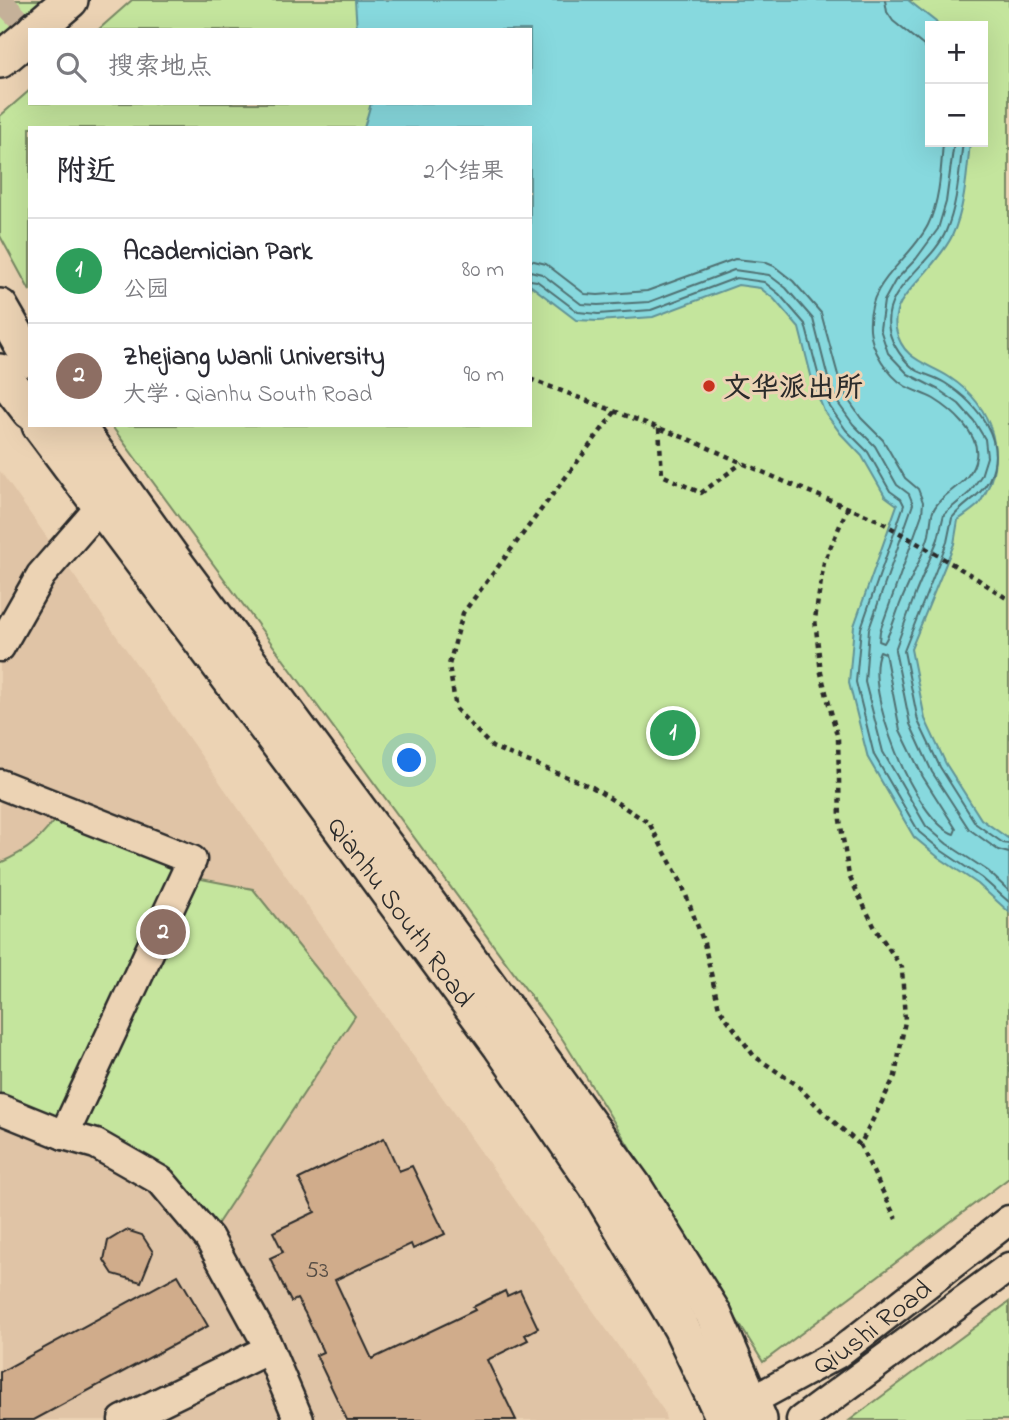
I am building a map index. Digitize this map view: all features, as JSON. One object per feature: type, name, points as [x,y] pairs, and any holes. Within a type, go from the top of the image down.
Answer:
[{"type":"main road","points":[[38,28],[70,0]]},
{"type":"main road","points":[[0,60],[28,37]]},
{"type":"main road","points":[[0,307],[28,356]]},
{"type":"main road","points":[[0,372],[28,408]]},
{"type":"main road","name":"Qianhu South Road","points":[[42,427],[468,1002],[597,1186],[681,1326],[740,1414]]},
{"type":"main road","name":"Qianhu South Road","points":[[77,427],[634,1188],[713,1313],[740,1414]]},
{"type":"street","points":[[0,647],[41,575],[101,506]]},
{"type":"street","points":[[0,784],[192,860],[64,1135]]},
{"type":"street","points":[[0,1109],[64,1135],[96,1144],[161,1181],[209,1238],[269,1349],[299,1420]]},
{"type":"street","name":"Qiushi Road","points":[[740,1414],[837,1354],[1009,1220]]},
{"type":"street","name":"Qiushi Road","points":[[801,1420],[1009,1267]]},
{"type":"street","points":[[123,1420],[269,1349]]},
{"type":"path","points":[[532,380],[659,428],[878,520],[1009,600]]},
{"type":"path","points":[[615,412],[463,613],[449,666],[456,709],[492,747],[592,788],[649,824],[681,882],[699,931],[719,1008],[754,1056],[797,1085],[860,1145],[896,1219]]},
{"type":"path","points":[[659,428],[662,475],[701,493],[742,463]]},
{"type":"path","points":[[848,508],[824,562],[815,620],[821,673],[838,739],[840,820],[849,876],[875,928],[902,968],[905,1021],[895,1076],[860,1145]]},
{"type":"shaded area","points":[[0,471],[664,1411],[666,1420],[0,1420]]},
{"type":"green space","points":[[0,0],[49,0],[0,42]]},
{"type":"green space","points":[[132,0],[1009,0],[1009,1178],[763,1362],[563,1040],[112,427],[532,427],[532,126],[28,126],[28,287],[0,236],[0,116],[28,92],[28,105],[532,105],[532,28],[100,28]]},
{"type":"green space","points":[[60,812],[177,867],[63,1125],[0,1106],[0,863],[34,843]]},
{"type":"green space","points":[[191,877],[253,889],[355,1016],[216,1226],[171,1174],[137,1150],[75,1128]]},
{"type":"green space","points":[[1009,1302],[1009,1420],[850,1420]]},
{"type":"water","points":[[355,0],[908,0],[935,21],[925,21],[925,147],[969,147],[963,202],[952,236],[901,302],[895,319],[896,329],[904,348],[910,354],[949,377],[977,403],[987,419],[995,452],[988,487],[979,504],[958,520],[954,544],[911,649],[925,719],[946,764],[981,819],[1009,839],[1009,912],[978,884],[914,837],[868,758],[849,683],[854,626],[897,505],[885,496],[862,456],[824,411],[813,383],[799,328],[774,299],[760,288],[738,285],[653,317],[576,320],[532,287],[532,126],[365,126],[370,105],[532,105],[532,28],[357,28]]},
{"type":"building","points":[[384,1138],[399,1171],[412,1166],[445,1234],[413,1249],[411,1244],[335,1280],[372,1359],[475,1310],[473,1307],[505,1291],[507,1296],[520,1290],[538,1328],[525,1335],[528,1340],[487,1360],[516,1420],[347,1420],[316,1355],[323,1352],[305,1313],[297,1299],[291,1302],[270,1258],[283,1252],[273,1232],[315,1212],[299,1179]]},
{"type":"building","points":[[126,1230],[142,1235],[153,1252],[141,1282],[113,1274],[104,1260],[108,1241]]},
{"type":"building","points":[[178,1275],[208,1326],[34,1420],[0,1420],[0,1372]]},
{"type":"tunnel","points":[[0,15],[16,0]]},
{"type":"place","name":"文华派出所","points":[[709,386]]},
{"type":"place","name":"Academician Park","points":[[673,733]]},
{"type":"place","name":"Zhejiang Wanli University","points":[[163,932]]}]
